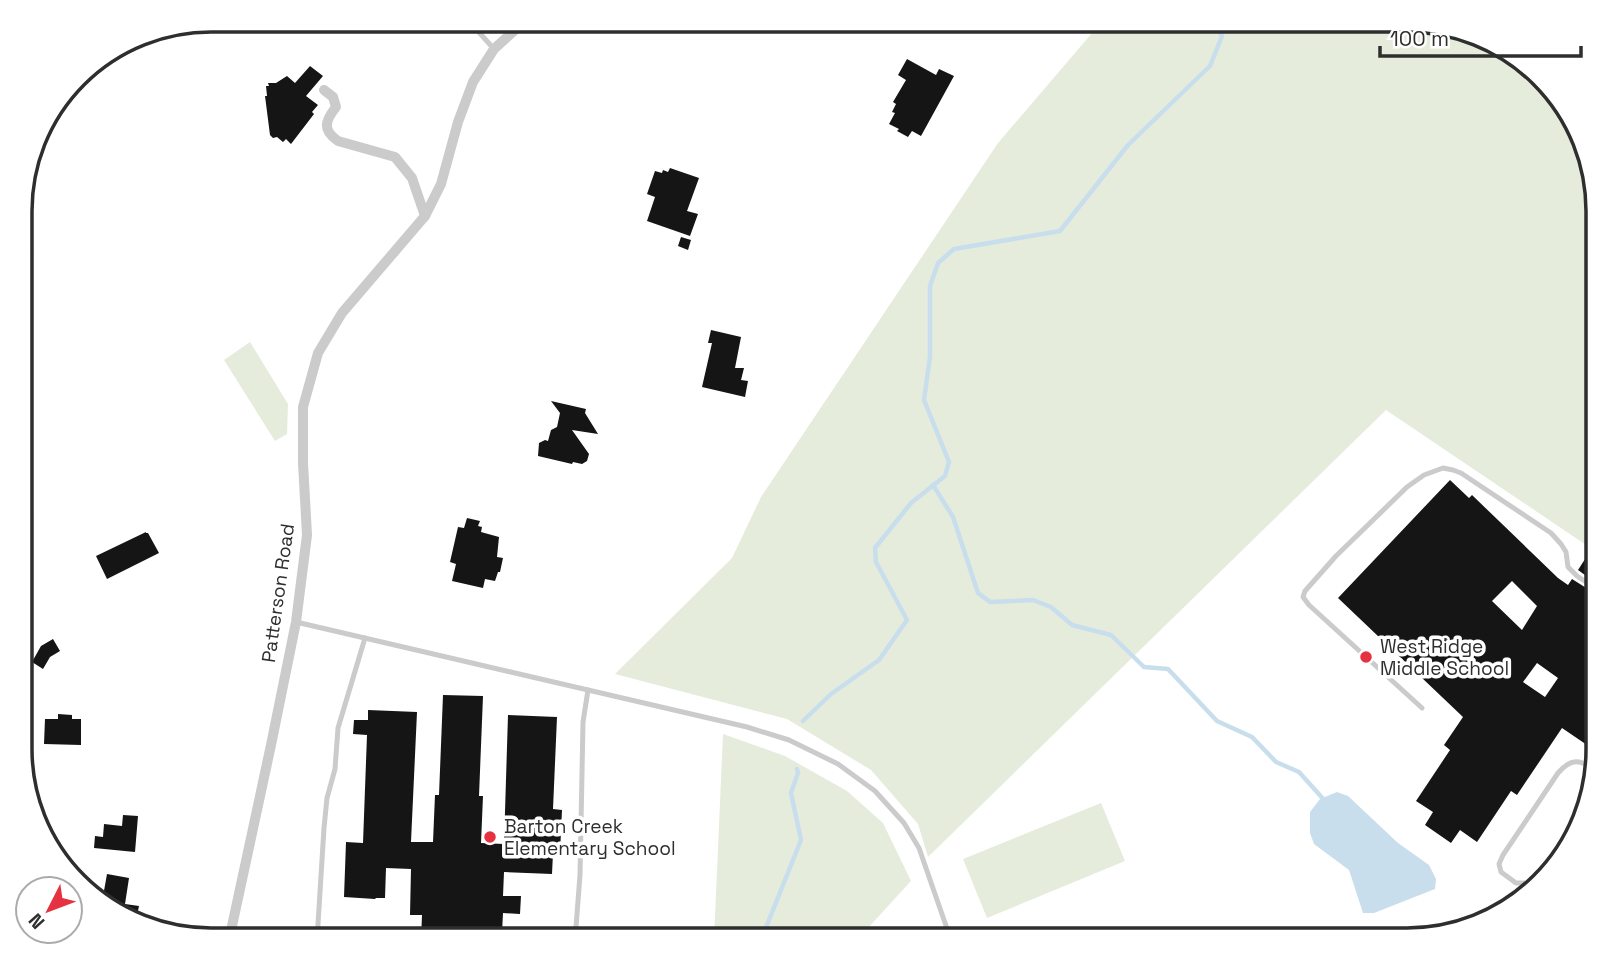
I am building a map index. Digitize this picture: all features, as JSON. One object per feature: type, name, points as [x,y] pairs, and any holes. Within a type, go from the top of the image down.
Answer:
[{"type":"street","name":"Patterson Road","points":[[232,928],[296,622],[307,535],[303,407],[318,353],[342,313],[425,216],[441,184],[458,122],[473,82],[494,49],[513,32]]},
{"type":"street","points":[[324,90],[333,97],[336,107],[328,117],[327,130],[331,136],[338,141],[395,158],[412,178],[425,216]]},
{"type":"lane","points":[[479,32],[494,49]]},
{"type":"lane","points":[[1422,708],[1303,597],[1336,556],[1407,486],[1424,475],[1443,468],[1453,470],[1551,533],[1566,552],[1568,567],[1586,582]]},
{"type":"lane","points":[[296,622],[747,727],[789,740],[838,764],[875,791],[904,823],[919,848],[947,927]]},
{"type":"lane","points":[[318,928],[327,798],[335,769],[338,728],[365,638]]},
{"type":"lane","points":[[576,928],[580,875],[583,722],[588,690]]},
{"type":"lane","points":[[1525,883],[1516,883],[1501,872],[1499,864],[1503,855],[1565,765],[1573,761],[1585,765]]},
{"type":"green space","points":[[1093,32],[1431,33],[1476,45],[1497,56],[1534,84],[1556,111],[1568,131],[1583,176],[1586,199],[1586,545],[1386,410],[928,857],[918,824],[871,770],[787,719],[615,674],[732,558],[761,497],[998,143]]},
{"type":"green space","points":[[250,342],[288,404],[287,434],[275,441],[224,360]]},
{"type":"green space","points":[[723,734],[785,756],[847,791],[883,823],[911,881],[868,927],[715,928]]},
{"type":"green space","points":[[1101,803],[1125,861],[987,918],[963,859]]},
{"type":"water","points":[[1337,792],[1348,796],[1398,843],[1429,865],[1436,879],[1435,889],[1374,913],[1363,913],[1349,870],[1314,844],[1310,833],[1310,812],[1320,799]]},
{"type":"building","points":[[907,59],[936,75],[939,69],[954,76],[921,136],[912,131],[908,137],[889,124],[895,113],[892,112],[896,104],[893,102],[906,80],[898,75]]},
{"type":"building","points":[[310,66],[323,76],[306,96],[318,105],[312,112],[314,114],[291,144],[286,139],[283,142],[277,137],[273,138],[270,135],[266,86],[287,76],[295,83]]},
{"type":"building","points":[[670,168],[699,178],[687,211],[698,214],[690,236],[647,221],[655,197],[647,194],[655,171],[668,172]]},
{"type":"building","points":[[681,237],[691,240],[688,250],[678,246]]},
{"type":"building","points":[[711,330],[741,337],[735,368],[744,368],[741,380],[748,381],[745,397],[702,387],[712,343],[708,343]]},
{"type":"building","points":[[551,401],[586,409],[585,413],[598,434],[572,430],[589,454],[587,461],[582,464],[538,456],[539,443],[548,441],[551,430],[557,427],[560,413]]},
{"type":"building","points":[[1450,480],[1469,498],[1472,495],[1558,578],[1568,585],[1572,579],[1586,588],[1586,744],[1562,728],[1517,795],[1511,791],[1477,842],[1460,830],[1451,843],[1425,825],[1433,812],[1416,801],[1450,750],[1444,745],[1463,717],[1338,598]],"holes":[[[1512,581],[1537,606],[1522,630],[1492,601]],[[1537,663],[1558,678],[1545,697],[1523,682]]]},
{"type":"building","points":[[467,518],[480,521],[478,526],[482,527],[481,532],[499,537],[497,557],[503,558],[500,572],[495,581],[485,579],[483,588],[452,581],[456,564],[450,562],[458,527],[464,528]]},
{"type":"building","points":[[146,532],[159,553],[107,579],[96,556]]},
{"type":"building","points":[[1586,558],[1586,576],[1578,570]]},
{"type":"building","points":[[53,639],[60,651],[50,657],[43,669],[32,662],[41,646]]},
{"type":"building","points":[[443,695],[483,696],[479,796],[483,796],[481,843],[504,844],[508,715],[557,717],[553,809],[562,810],[560,853],[553,853],[552,874],[504,872],[503,896],[521,896],[520,914],[503,913],[502,928],[421,928],[422,915],[410,915],[411,869],[386,868],[385,898],[344,897],[346,842],[363,843],[367,735],[353,734],[354,720],[368,720],[368,710],[417,712],[411,842],[433,842],[435,795],[439,795]]},
{"type":"building","points":[[58,714],[81,719],[81,745],[44,744],[45,719],[58,719]]},
{"type":"building","points":[[123,815],[138,816],[135,852],[94,848],[95,836],[103,837],[104,824],[122,826]]},
{"type":"building","points":[[107,874],[129,878],[125,904],[139,906],[138,912],[121,903],[104,891]]},
{"type":"waterway","points":[[803,721],[831,694],[879,660],[907,620],[876,562],[875,548],[911,503],[945,476],[949,462],[924,400],[930,357],[930,286],[938,263],[954,249],[1060,231],[1128,145],[1210,66],[1222,36],[1220,32]]},
{"type":"waterway","points":[[933,485],[953,517],[978,593],[990,602],[1033,600],[1051,607],[1072,625],[1111,635],[1144,667],[1168,669],[1217,721],[1252,737],[1276,762],[1299,772],[1326,802]]},
{"type":"waterway","points":[[766,928],[801,840],[791,793],[797,769]]},
{"type":"place","name":"West Ridge Middle School","points":[[1366,657]]},
{"type":"place","name":"Barton Creek Elementary School","points":[[490,837]]}]
